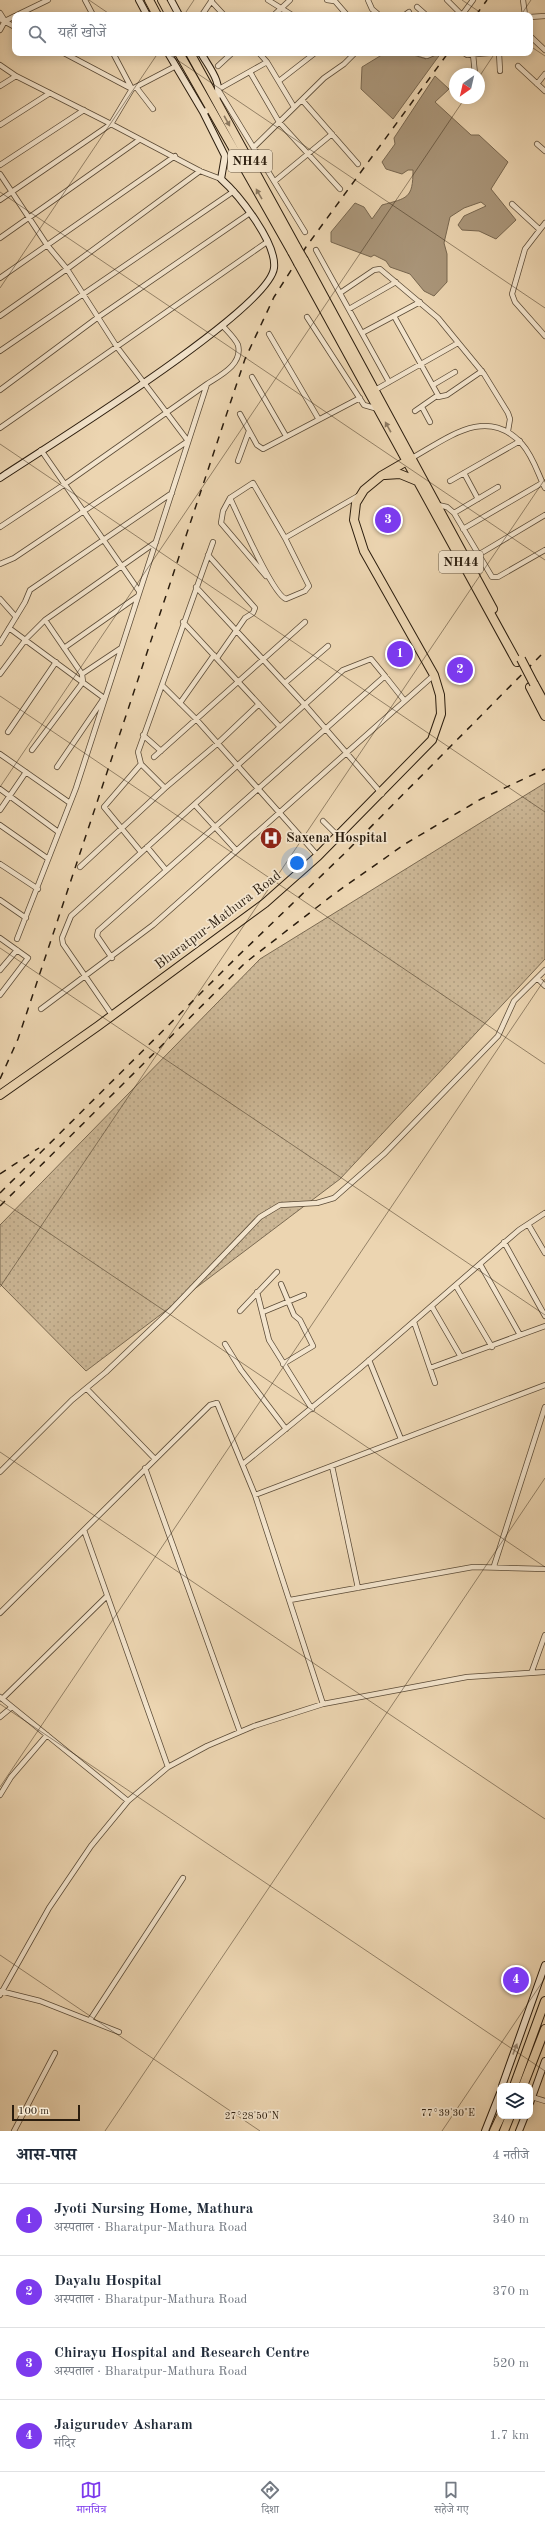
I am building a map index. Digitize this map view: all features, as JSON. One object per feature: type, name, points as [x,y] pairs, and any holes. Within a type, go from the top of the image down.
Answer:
[{"type":"highway","points":[[149,0],[155,12]]},
{"type":"highway","points":[[162,0],[168,12]]},
{"type":"highway","name":"NH44","points":[[181,56],[295,250]]},
{"type":"highway","name":"NH44","points":[[192,56],[216,99],[378,410],[438,505],[532,685],[545,716]]},
{"type":"highway","name":"NH44","points":[[301,262],[375,390],[410,460],[417,481],[519,660]]},
{"type":"highway","points":[[360,495],[381,476],[410,460]]},
{"type":"highway","points":[[381,476],[400,474],[417,481]]},
{"type":"highway","name":"Bharatpur-Mathura Road","points":[[0,1095],[278,893],[382,794],[435,736],[441,714],[440,696],[434,675],[360,542],[354,520],[354,511],[360,495]]},
{"type":"highway","name":"NH44","points":[[532,685],[545,704]]},
{"type":"highway","points":[[515,2083],[545,2001]]},
{"type":"highway","points":[[524,2083],[545,2029]]},
{"type":"highway","points":[[494,2131],[500,2119]]},
{"type":"highway","points":[[504,2131],[509,2119]]},
{"type":"street","points":[[24,12],[48,0]]},
{"type":"street","points":[[85,0],[91,12]]},
{"type":"street","points":[[139,0],[145,12]]},
{"type":"street","points":[[171,0],[177,12]]},
{"type":"street","points":[[268,0],[287,12]]},
{"type":"street","points":[[277,12],[290,0]]},
{"type":"street","points":[[326,0],[334,0],[344,12]]},
{"type":"street","points":[[368,0],[372,9],[376,12]]},
{"type":"street","points":[[446,0],[459,12]]},
{"type":"street","points":[[523,0],[525,12]]},
{"type":"street","points":[[204,12],[211,1],[221,12]]},
{"type":"street","points":[[464,12],[470,1]]},
{"type":"street","points":[[417,7],[423,12]]},
{"type":"street","points":[[0,13],[2,20],[0,30]]},
{"type":"street","points":[[533,17],[545,16]]},
{"type":"street","points":[[2,20],[12,17]]},
{"type":"street","points":[[2,20],[12,25]]},
{"type":"street","points":[[533,39],[545,50]]},
{"type":"street","points":[[70,56],[134,88]]},
{"type":"street","points":[[115,56],[134,88],[153,109]]},
{"type":"street","points":[[170,56],[203,112],[225,156],[221,179]]},
{"type":"street","points":[[202,56],[219,90],[305,232]]},
{"type":"street","points":[[218,66],[229,56]]},
{"type":"street","points":[[262,56],[267,62],[294,107]]},
{"type":"street","points":[[279,81],[311,56]]},
{"type":"street","points":[[254,147],[329,74],[344,64],[352,56]]},
{"type":"street","points":[[473,56],[474,68]]},
{"type":"street","points":[[499,56],[500,72]]},
{"type":"street","points":[[216,99],[219,90],[267,62]]},
{"type":"street","points":[[0,65],[16,76],[111,124],[139,140],[174,156],[200,171],[221,179],[234,191],[250,213],[267,242],[274,259],[272,274],[256,298],[145,383],[0,478]]},
{"type":"street","points":[[0,200],[111,124],[134,88],[176,66]]},
{"type":"street","points":[[518,66],[545,91]]},
{"type":"street","points":[[250,72],[280,122],[340,189]]},
{"type":"street","points":[[537,84],[545,74]]},
{"type":"street","points":[[0,86],[16,76]]},
{"type":"street","points":[[0,125],[50,93]]},
{"type":"street","points":[[302,100],[358,164]]},
{"type":"street","points":[[203,112],[211,108]]},
{"type":"street","points":[[0,165],[84,110]]},
{"type":"street","points":[[275,181],[332,134]]},
{"type":"street","points":[[0,238],[139,140]]},
{"type":"street","points":[[537,144],[545,151]]},
{"type":"street","points":[[0,278],[174,156]]},
{"type":"street","points":[[0,316],[68,269],[200,171]]},
{"type":"street","points":[[0,174],[47,245],[68,269],[97,318],[188,441]]},
{"type":"street","points":[[0,351],[234,191]]},
{"type":"street","points":[[512,204],[539,229]]},
{"type":"street","points":[[0,390],[97,318],[250,213]]},
{"type":"street","points":[[545,223],[527,244],[520,260],[512,294],[516,302],[545,336]]},
{"type":"street","points":[[0,428],[267,242]]},
{"type":"street","points":[[316,250],[389,382]]},
{"type":"street","points":[[340,293],[376,269],[380,269],[396,282],[438,318],[482,371],[508,413],[510,419],[508,431]]},
{"type":"street","points":[[349,309],[396,282]]},
{"type":"street","points":[[362,333],[420,302]]},
{"type":"street","points":[[394,316],[422,364],[438,397]]},
{"type":"street","points":[[307,317],[360,398],[367,407],[378,410]]},
{"type":"street","points":[[0,527],[66,484],[233,366],[238,352],[237,343],[222,325]]},
{"type":"street","points":[[269,334],[318,418]]},
{"type":"street","points":[[375,390],[458,343]]},
{"type":"street","points":[[415,411],[438,397],[447,395],[482,371]]},
{"type":"street","points":[[433,385],[455,372]]},
{"type":"street","points":[[252,377],[286,436]]},
{"type":"street","points":[[17,939],[38,889],[57,831],[70,804],[206,384]]},
{"type":"street","points":[[240,414],[257,445],[263,449],[318,418],[360,398]]},
{"type":"street","points":[[422,407],[430,422]]},
{"type":"street","points":[[410,460],[460,431],[476,426],[488,425],[508,431],[527,451],[544,486],[463,529]]},
{"type":"street","points":[[238,461],[249,431]]},
{"type":"street","points":[[0,564],[14,558],[188,441]]},
{"type":"street","points":[[450,481],[520,442]]},
{"type":"street","points":[[41,450],[139,590]]},
{"type":"street","points":[[464,473],[478,499]]},
{"type":"street","points":[[230,498],[270,580],[280,596],[286,599],[309,588],[309,584],[285,538],[253,483],[230,498],[223,511],[221,523],[270,580]]},
{"type":"street","points":[[454,513],[498,487]]},
{"type":"street","points":[[0,644],[2,635],[10,628],[30,590],[103,538],[172,492]]},
{"type":"street","points":[[285,538],[360,495]]},
{"type":"street","points":[[438,505],[446,507],[454,513],[490,575],[495,578],[545,550]]},
{"type":"street","points":[[478,555],[545,515]]},
{"type":"street","points":[[0,674],[26,639],[45,620],[121,564],[156,542]]},
{"type":"street","points":[[165,788],[141,764],[138,755],[143,735],[163,686],[183,622],[213,542]]},
{"type":"street","points":[[180,702],[245,618],[253,613],[254,607],[208,555]]},
{"type":"street","points":[[196,587],[305,705],[382,794]]},
{"type":"street","points":[[64,648],[138,596]]},
{"type":"street","points":[[0,599],[16,617]]},
{"type":"street","points":[[45,620],[82,674],[84,682]]},
{"type":"street","points":[[183,622],[280,728]]},
{"type":"street","points":[[154,757],[305,622]]},
{"type":"street","points":[[10,628],[104,698]]},
{"type":"street","points":[[285,683],[328,646]]},
{"type":"street","points":[[82,674],[121,648]]},
{"type":"street","points":[[112,1015],[62,941],[68,922],[74,914],[141,852],[238,767],[343,670],[366,660],[374,660],[404,700]]},
{"type":"street","points":[[8,732],[56,662]]},
{"type":"street","points":[[41,1009],[112,958],[153,925],[345,752],[434,675]]},
{"type":"street","points":[[112,958],[97,936],[98,931],[385,676]]},
{"type":"street","points":[[32,750],[84,682]]},
{"type":"street","points":[[163,686],[196,719],[257,790],[318,856]]},
{"type":"street","points":[[57,767],[104,698]]},
{"type":"street","points":[[80,867],[165,788],[217,744],[259,704]]},
{"type":"street","points":[[143,735],[161,751]]},
{"type":"street","points":[[0,754],[70,804]]},
{"type":"street","points":[[141,764],[104,807],[141,852]]},
{"type":"street","points":[[0,810],[26,772]]},
{"type":"street","points":[[0,789],[57,831]]},
{"type":"street","points":[[195,805],[236,850]]},
{"type":"street","points":[[323,821],[338,836]]},
{"type":"street","points":[[0,825],[47,858]]},
{"type":"street","points":[[147,847],[166,870]]},
{"type":"street","points":[[0,864],[38,889]]},
{"type":"street","points":[[0,900],[26,918]]},
{"type":"street","points":[[0,938],[28,960],[0,995]]},
{"type":"street","points":[[0,970],[17,950]]},
{"type":"street","points":[[0,1472],[72,1400],[87,1390],[171,1310],[267,1211],[280,1205],[317,1202],[334,1198],[385,1153],[498,1036],[514,1001],[545,970]]},
{"type":"street","points":[[537,978],[545,986]]},
{"type":"street","points":[[243,1464],[312,1409],[432,1307],[504,1242],[545,1213]]},
{"type":"street","points":[[528,1224],[545,1253]]},
{"type":"street","points":[[504,1242],[545,1316]]},
{"type":"street","points":[[480,1264],[520,1335]]},
{"type":"street","points":[[240,1311],[276,1272]]},
{"type":"street","points":[[281,1284],[294,1316],[300,1320],[313,1346],[283,1364]]},
{"type":"street","points":[[456,1286],[492,1347]]},
{"type":"street","points":[[257,1292],[263,1312],[266,1334],[312,1409]]},
{"type":"street","points":[[263,1312],[304,1295]]},
{"type":"street","points":[[432,1307],[461,1357]]},
{"type":"street","points":[[414,1322],[435,1383]]},
{"type":"street","points":[[430,1368],[492,1347],[545,1326]]},
{"type":"street","points":[[224,1344],[240,1370],[286,1429]]},
{"type":"street","points":[[369,1360],[401,1439]]},
{"type":"street","points":[[255,1495],[545,1385]]},
{"type":"street","points":[[87,1390],[154,1458]]},
{"type":"street","points":[[0,1614],[154,1458],[210,1405],[217,1403],[255,1495],[324,1704]]},
{"type":"street","points":[[494,1566],[545,1407]]},
{"type":"street","points":[[332,1466],[358,1588]]},
{"type":"street","points":[[145,1468],[240,1732]]},
{"type":"street","points":[[84,1530],[168,1766]]},
{"type":"street","points":[[290,1600],[465,1568],[494,1566],[545,1568]]},
{"type":"street","points":[[107,1596],[1,1698],[128,1801]]},
{"type":"street","points":[[532,1671],[545,1635]]},
{"type":"street","points":[[120,2032],[40,2001],[1,1992],[56,1896],[91,1846],[128,1801],[168,1766],[200,1749],[240,1732],[324,1704],[467,1677],[532,1671],[545,1672]]},
{"type":"street","points":[[0,1717],[12,1707]]},
{"type":"street","points":[[0,1795],[11,1778],[47,1735]]},
{"type":"street","points":[[90,2020],[183,1878]]},
{"type":"street","points":[[503,2083],[545,1965]]},
{"type":"street","points":[[14,2131],[55,2053]]},
{"type":"street","points":[[533,2094],[545,2061]]},
{"type":"street","points":[[485,2131],[497,2100]]},
{"type":"street","points":[[533,2100],[545,2101]]},
{"type":"street","points":[[519,2131],[524,2119]]},
{"type":"shaded area","points":[[380,56],[416,56],[426,59],[428,56],[439,56],[393,119],[361,89],[362,67]]},
{"type":"shaded area","points":[[435,76],[449,89],[435,102],[471,135],[479,135],[508,162],[491,189],[516,220],[496,239],[479,231],[462,230],[458,225],[464,216],[486,206],[481,202],[464,208],[450,217],[444,243],[447,254],[447,282],[434,296],[424,291],[410,274],[390,267],[386,261],[374,255],[371,257],[331,242],[331,232],[355,203],[364,207],[372,219],[382,205],[397,201],[407,196],[410,192],[413,180],[413,170],[408,170],[402,174],[386,169],[382,162],[395,144],[394,138]]},
{"type":"shaded area","points":[[545,783],[545,959],[340,1179],[86,1371],[0,1284],[0,1225],[260,959]]},
{"type":"railway","points":[[478,12],[487,0]]},
{"type":"railway","points":[[0,1079],[18,1039],[245,359],[274,297],[306,247],[446,56]]},
{"type":"railway","points":[[0,1193],[238,956],[346,852],[545,651]]},
{"type":"railway","points":[[0,1206],[245,963],[334,894],[405,844],[481,799],[545,769]]},
{"type":"railway","points":[[0,1174],[39,1148]]},
{"type":"place","name":"Chirayu Hospital and Research Centre","points":[[388,520]]},
{"type":"place","name":"Jyoti Nursing Home, Mathura","points":[[400,654]]},
{"type":"place","name":"Dayalu Hospital","points":[[460,670]]},
{"type":"place","name":"Saxena Hospital","points":[[271,838]]},
{"type":"place","name":"Jaigurudev Asharam","points":[[516,1980]]}]
